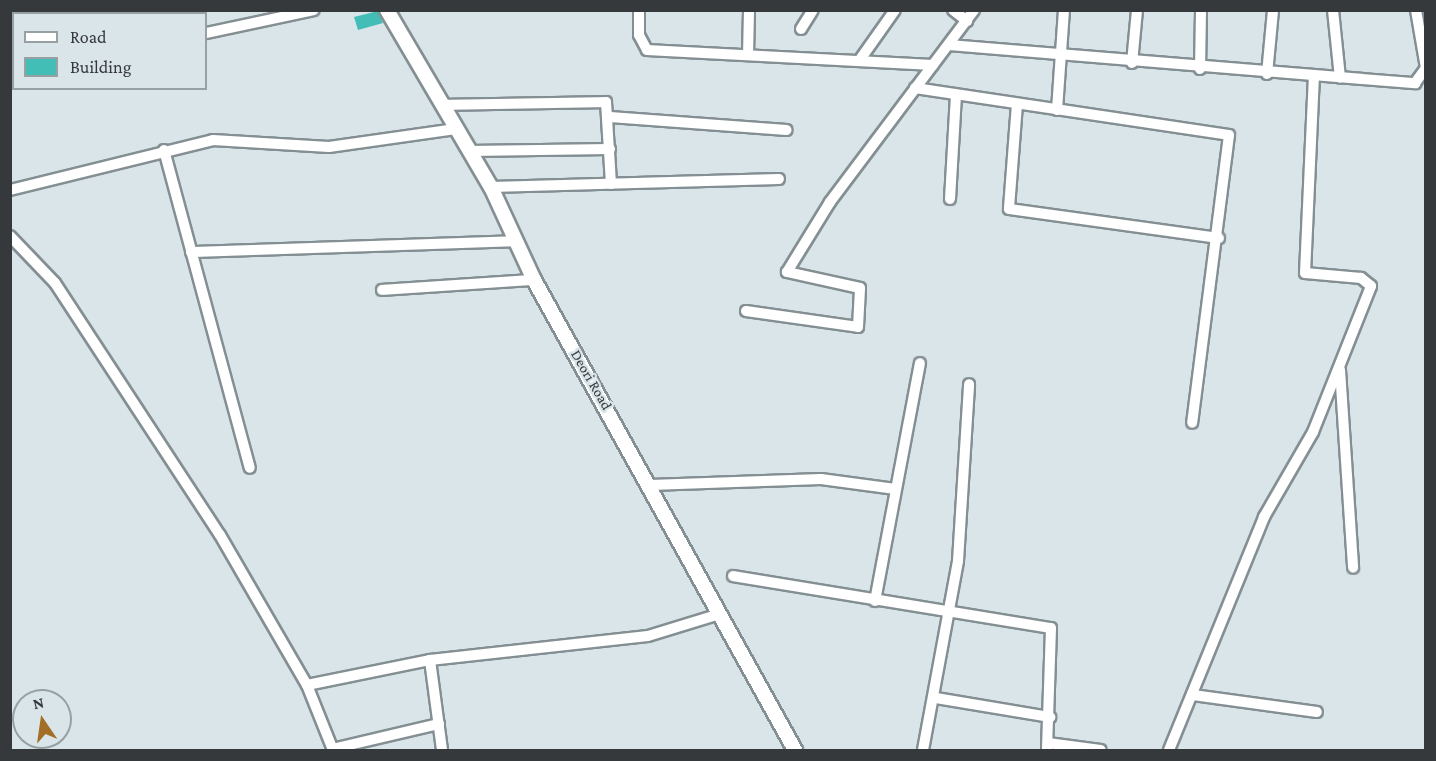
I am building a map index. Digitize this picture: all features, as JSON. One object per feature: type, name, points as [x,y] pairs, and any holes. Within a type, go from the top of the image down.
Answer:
[{"type":"street","points":[[207,33],[314,10]]},
{"type":"street","name":"Deori Road","points":[[387,10],[490,187],[534,280],[650,485],[795,750]]},
{"type":"street","points":[[639,10],[639,34],[647,50],[933,65]]},
{"type":"street","points":[[748,55],[749,10]]},
{"type":"street","points":[[801,29],[813,10]]},
{"type":"street","points":[[859,61],[895,10]]},
{"type":"street","points":[[953,10],[967,21]]},
{"type":"street","points":[[746,311],[858,327],[860,288],[787,272],[830,202],[974,10]]},
{"type":"street","points":[[1057,110],[1064,10]]},
{"type":"street","points":[[1132,63],[1137,10]]},
{"type":"street","points":[[1200,69],[1201,10]]},
{"type":"street","points":[[1267,74],[1273,10]]},
{"type":"street","points":[[1333,10],[1340,78]]},
{"type":"street","points":[[949,45],[1200,69],[1415,83],[1425,68],[1416,10]]},
{"type":"street","points":[[1169,750],[1264,517],[1306,447],[1340,367],[1370,283],[1305,273],[1314,76]]},
{"type":"street","points":[[915,88],[1229,135],[1219,238],[1192,423]]},
{"type":"street","points":[[950,199],[956,95]]},
{"type":"street","points":[[442,105],[604,101],[610,117],[611,184]]},
{"type":"street","points":[[1017,104],[1009,209],[1219,238]]},
{"type":"street","points":[[610,117],[787,130]]},
{"type":"street","points":[[10,190],[164,150],[236,138],[329,147],[456,129]]},
{"type":"street","points":[[469,151],[610,149]]},
{"type":"street","points":[[164,150],[250,468]]},
{"type":"street","points":[[490,187],[779,179]]},
{"type":"street","points":[[10,236],[55,283],[220,535],[307,685],[332,750],[439,724]]},
{"type":"street","points":[[191,252],[516,241]]},
{"type":"street","points":[[382,290],[534,280]]},
{"type":"street","points":[[875,601],[920,363]]},
{"type":"street","points":[[1340,367],[1353,568]]},
{"type":"street","points":[[923,750],[936,698],[949,614],[969,384]]},
{"type":"street","points":[[650,485],[821,479],[895,489]]},
{"type":"street","points":[[733,576],[949,614],[1052,628],[1047,747],[1101,750]]},
{"type":"street","points":[[307,685],[430,660],[648,636],[720,614]]},
{"type":"street","points":[[430,660],[442,750]]},
{"type":"street","points":[[1193,695],[1317,712]]},
{"type":"street","points":[[936,698],[1050,717]]},
{"type":"building","points":[[378,11],[383,23],[358,30],[354,17]]}]
